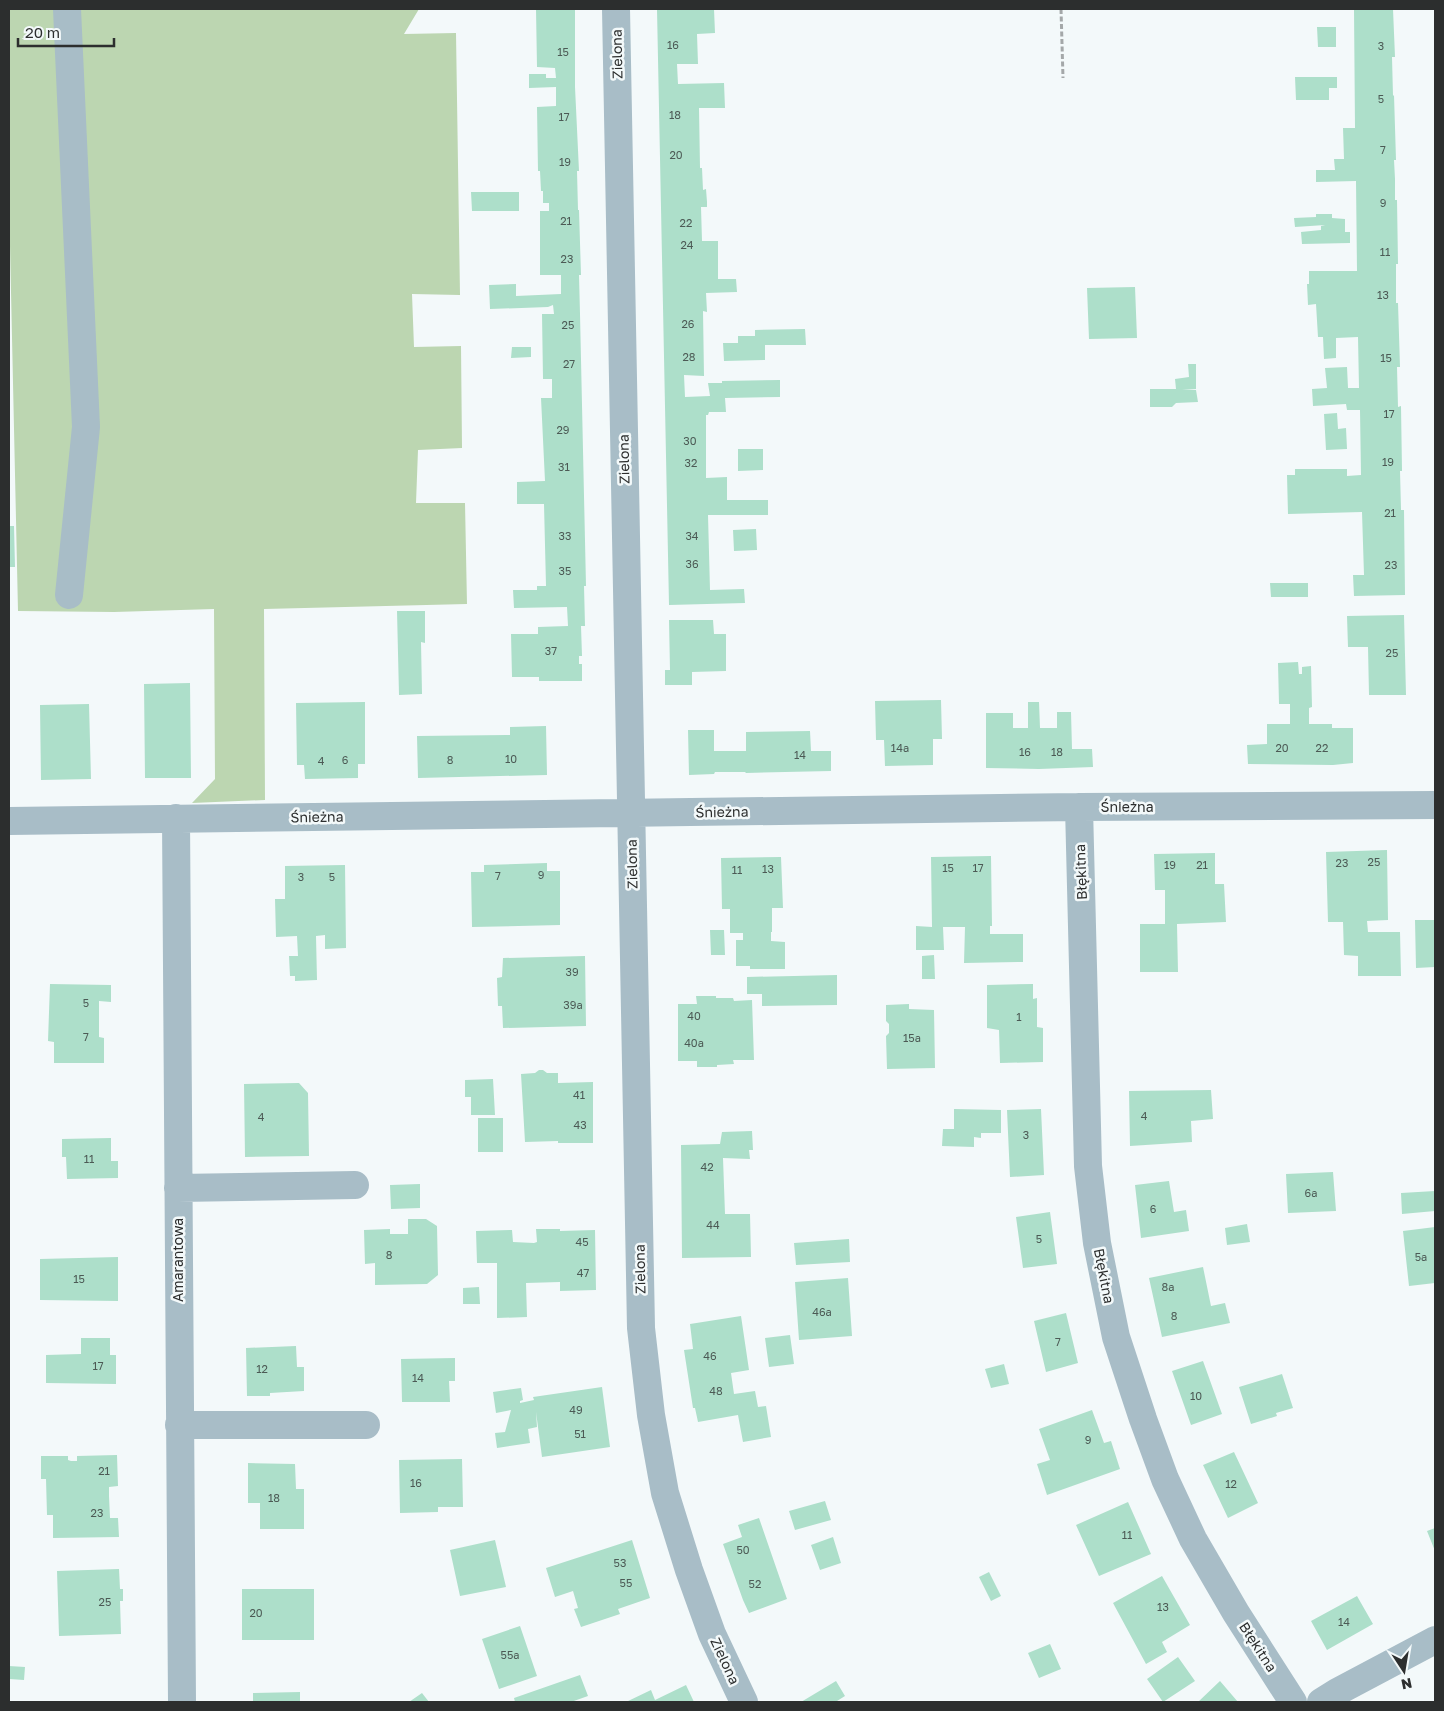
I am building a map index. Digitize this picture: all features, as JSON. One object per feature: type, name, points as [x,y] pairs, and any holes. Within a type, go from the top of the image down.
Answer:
[{"type":"street","points":[[67,9],[86,427],[69,594]]},
{"type":"street","name":"Zielona","points":[[616,9],[642,1328],[651,1415],[665,1493],[688,1570],[712,1634],[744,1702]]},
{"type":"street","name":"Śnieżna","points":[[9,821],[1079,807],[1435,805]]},
{"type":"street","name":"Błękitna","points":[[1079,807],[1088,1166],[1097,1243],[1116,1338],[1165,1479],[1193,1539],[1236,1613],[1293,1702]]},
{"type":"street","name":"Amarantowa","points":[[176,818],[182,1702]]},
{"type":"street","points":[[178,1188],[356,1185]]},
{"type":"street","points":[[179,1425],[366,1425]]},
{"type":"street","points":[[1321,1702],[1435,1640]]},
{"type":"path","points":[[1061,9],[1062,78]]},
{"type":"green space","points":[[9,9],[419,9],[404,34],[456,33],[460,295],[412,294],[414,347],[461,346],[462,448],[418,450],[416,503],[465,503],[467,604],[264,609],[265,800],[192,803],[215,779],[214,609],[114,612],[18,611],[10,246]]},
{"type":"building","points":[[536,9],[575,9],[586,586],[584,586],[585,626],[581,626],[582,656],[579,656],[579,664],[582,664],[582,681],[539,681],[539,677],[512,677],[511,634],[538,634],[538,627],[568,626],[567,607],[514,608],[513,590],[537,590],[537,586],[546,586],[544,504],[517,504],[517,482],[545,481],[541,398],[552,398],[552,379],[543,379],[542,314],[554,314],[553,305],[548,307],[490,309],[489,285],[516,284],[516,296],[561,294],[561,275],[540,275],[540,211],[549,211],[549,203],[543,203],[540,171],[538,171],[537,107],[556,106],[556,87],[529,88],[529,74],[546,74],[546,78],[556,78],[555,68],[537,67]]},
{"type":"building","points":[[657,9],[714,9],[715,33],[697,34],[698,64],[677,64],[678,84],[724,83],[725,108],[699,108],[700,168],[702,168],[703,190],[706,189],[707,202],[707,207],[701,207],[702,241],[718,241],[718,279],[736,279],[737,292],[706,293],[707,312],[703,311],[704,376],[684,375],[685,397],[710,396],[708,383],[780,380],[780,397],[725,398],[726,412],[709,412],[706,415],[706,478],[727,477],[727,500],[768,500],[768,515],[708,515],[710,590],[744,589],[745,603],[669,605]]},
{"type":"building","points":[[1354,9],[1393,9],[1395,57],[1392,57],[1396,160],[1394,160],[1398,264],[1396,264],[1396,303],[1398,303],[1400,367],[1397,367],[1398,407],[1401,406],[1402,471],[1400,471],[1401,510],[1404,510],[1405,595],[1354,596],[1353,575],[1364,575],[1362,512],[1288,514],[1287,475],[1295,475],[1295,469],[1347,469],[1347,476],[1361,475],[1360,410],[1347,410],[1346,404],[1313,406],[1312,389],[1327,388],[1325,368],[1347,367],[1348,388],[1359,388],[1358,337],[1336,338],[1336,358],[1324,359],[1323,337],[1318,337],[1316,304],[1308,305],[1307,284],[1309,284],[1309,271],[1357,271],[1356,181],[1316,182],[1316,170],[1335,170],[1334,159],[1344,159],[1343,128],[1355,128]]},
{"type":"building","points":[[1317,27],[1336,27],[1336,47],[1318,47]]},
{"type":"building","points":[[1295,77],[1337,77],[1337,88],[1329,88],[1329,100],[1296,100]]},
{"type":"building","points":[[471,192],[519,192],[519,211],[472,211]]},
{"type":"building","points":[[1316,214],[1332,214],[1332,218],[1345,219],[1345,232],[1350,232],[1350,243],[1302,244],[1301,232],[1321,230],[1321,226],[1325,225],[1295,227],[1294,218],[1316,217]]},
{"type":"building","points":[[1135,287],[1137,338],[1089,339],[1087,288]]},
{"type":"building","points":[[805,329],[806,345],[765,345],[765,360],[724,361],[723,343],[738,343],[738,336],[755,336],[755,330]]},
{"type":"building","points":[[512,347],[531,347],[531,357],[511,358]]},
{"type":"building","points":[[1188,364],[1196,364],[1196,389],[1182,389],[1196,390],[1198,402],[1176,403],[1172,407],[1150,407],[1150,389],[1176,389],[1175,379],[1189,377]]},
{"type":"building","points":[[1337,413],[1338,429],[1346,428],[1347,449],[1326,450],[1324,414]]},
{"type":"building","points":[[738,449],[763,449],[763,470],[738,471]]},
{"type":"building","points":[[9,526],[14,526],[15,567],[9,567]]},
{"type":"building","points":[[756,529],[757,550],[734,551],[733,530]]},
{"type":"building","points":[[1270,583],[1308,583],[1308,597],[1271,597]]},
{"type":"building","points":[[397,611],[425,611],[425,643],[421,642],[422,694],[399,695]]},
{"type":"building","points":[[1404,615],[1406,695],[1369,695],[1368,647],[1348,647],[1347,616]]},
{"type":"building","points":[[669,620],[713,620],[714,634],[726,634],[726,671],[692,672],[692,685],[665,685],[665,670],[670,670]]},
{"type":"building","points":[[1298,662],[1299,674],[1302,674],[1302,667],[1311,666],[1312,707],[1309,708],[1309,724],[1332,724],[1332,728],[1353,728],[1353,763],[1333,765],[1248,764],[1247,745],[1267,744],[1267,724],[1290,724],[1290,704],[1279,704],[1278,663]]},
{"type":"building","points":[[190,683],[191,778],[145,778],[144,684]]},
{"type":"building","points":[[941,700],[942,739],[933,739],[933,765],[885,766],[884,740],[876,740],[875,701]]},
{"type":"building","points":[[365,702],[365,764],[358,764],[358,778],[305,779],[304,765],[297,765],[296,703]]},
{"type":"building","points":[[1028,702],[1039,702],[1040,728],[1057,728],[1057,712],[1071,712],[1072,749],[1092,749],[1093,767],[986,768],[986,713],[1013,713],[1013,728],[1028,728]]},
{"type":"building","points":[[89,704],[91,779],[41,780],[40,705]]},
{"type":"building","points":[[546,726],[547,775],[418,778],[417,736],[510,735],[510,727]]},
{"type":"building","points":[[688,730],[714,730],[714,751],[746,751],[746,732],[810,731],[811,751],[831,751],[831,771],[715,772],[714,774],[689,775]]},
{"type":"building","points":[[1387,850],[1388,920],[1367,921],[1368,932],[1400,932],[1401,976],[1358,976],[1358,956],[1344,955],[1343,922],[1328,922],[1326,852]]},
{"type":"building","points":[[1215,853],[1215,884],[1224,884],[1226,922],[1177,924],[1178,972],[1140,972],[1140,924],[1165,924],[1165,890],[1155,890],[1154,854]]},
{"type":"building","points":[[991,856],[992,926],[990,926],[990,934],[1023,934],[1023,962],[964,963],[965,927],[943,927],[944,950],[916,950],[916,926],[932,927],[931,857]]},
{"type":"building","points":[[781,857],[783,908],[772,908],[771,941],[785,942],[785,969],[750,969],[750,966],[736,966],[736,940],[743,940],[743,933],[730,933],[730,909],[722,909],[721,858]]},
{"type":"building","points":[[547,863],[547,871],[560,871],[560,925],[472,927],[471,872],[484,872],[484,865]]},
{"type":"building","points":[[345,865],[346,948],[325,949],[325,935],[316,936],[317,980],[295,981],[295,976],[290,976],[289,956],[298,956],[297,936],[276,937],[275,899],[285,899],[285,866]]},
{"type":"building","points":[[1415,920],[1435,920],[1435,967],[1416,968]]},
{"type":"building","points":[[710,930],[724,930],[725,955],[711,955]]},
{"type":"building","points":[[934,955],[935,979],[922,979],[922,956]]},
{"type":"building","points":[[585,956],[586,1026],[503,1028],[502,1006],[498,1006],[497,978],[502,977],[503,958]]},
{"type":"building","points":[[837,975],[837,1005],[762,1006],[762,994],[747,994],[747,977]]},
{"type":"building","points":[[50,984],[111,985],[111,1002],[99,1001],[99,1037],[104,1038],[104,1063],[54,1063],[54,1042],[48,1041]]},
{"type":"building","points":[[1033,984],[1033,999],[1037,998],[1037,1027],[1043,1028],[1043,1062],[1000,1063],[999,1030],[987,1028],[987,985]]},
{"type":"building","points":[[696,996],[733,998],[734,1001],[752,1000],[754,1060],[733,1060],[734,1064],[717,1065],[717,1067],[697,1067],[697,1061],[678,1061],[678,1004],[697,1004]]},
{"type":"building","points":[[909,1004],[909,1009],[934,1010],[935,1068],[887,1069],[886,1036],[889,1033],[889,1024],[886,1021],[886,1005]]},
{"type":"building","points":[[539,1070],[547,1073],[558,1073],[558,1083],[593,1082],[593,1143],[525,1142],[521,1074],[535,1073]]},
{"type":"building","points":[[493,1079],[495,1115],[471,1115],[471,1097],[465,1097],[465,1080]]},
{"type":"building","points":[[299,1083],[308,1093],[309,1156],[245,1157],[244,1084]]},
{"type":"building","points":[[1211,1090],[1213,1119],[1191,1121],[1192,1142],[1130,1146],[1129,1091]]},
{"type":"building","points":[[954,1109],[1001,1110],[1001,1133],[981,1133],[981,1138],[974,1137],[974,1147],[942,1146],[943,1129],[954,1129]]},
{"type":"building","points":[[1041,1109],[1044,1175],[1010,1177],[1007,1110]]},
{"type":"building","points":[[478,1118],[503,1118],[503,1152],[478,1152]]},
{"type":"building","points":[[752,1131],[753,1150],[749,1150],[750,1159],[723,1158],[725,1214],[750,1214],[751,1257],[682,1258],[681,1145],[720,1144],[722,1132]]},
{"type":"building","points":[[111,1138],[111,1161],[118,1161],[118,1178],[67,1179],[66,1157],[62,1157],[62,1139]]},
{"type":"building","points":[[1333,1172],[1336,1211],[1288,1213],[1286,1174]]},
{"type":"building","points":[[1169,1181],[1174,1212],[1186,1210],[1189,1231],[1141,1238],[1135,1185]]},
{"type":"building","points":[[420,1184],[420,1208],[391,1209],[390,1185]]},
{"type":"building","points":[[1435,1191],[1435,1211],[1402,1214],[1401,1193]]},
{"type":"building","points":[[1050,1212],[1057,1264],[1023,1268],[1016,1217]]},
{"type":"building","points":[[408,1219],[426,1219],[437,1226],[438,1275],[427,1284],[375,1285],[375,1263],[365,1264],[364,1230],[390,1229],[390,1234],[408,1234]]},
{"type":"building","points":[[1247,1224],[1250,1242],[1227,1245],[1225,1228]]},
{"type":"building","points":[[1435,1227],[1435,1283],[1409,1286],[1403,1231]]},
{"type":"building","points":[[536,1229],[560,1229],[560,1231],[595,1230],[596,1290],[560,1291],[560,1282],[526,1283],[527,1317],[497,1318],[497,1263],[477,1263],[476,1231],[512,1230],[513,1242],[534,1243],[537,1242]]},
{"type":"building","points":[[849,1239],[850,1262],[796,1265],[794,1243]]},
{"type":"building","points":[[118,1257],[118,1301],[40,1300],[40,1259]]},
{"type":"building","points":[[1203,1267],[1211,1306],[1225,1303],[1230,1323],[1162,1337],[1149,1278]]},
{"type":"building","points":[[848,1278],[852,1336],[799,1340],[795,1282]]},
{"type":"building","points":[[479,1287],[480,1304],[463,1304],[463,1288]]},
{"type":"building","points":[[1066,1313],[1078,1363],[1046,1372],[1034,1321]]},
{"type":"building","points":[[741,1316],[749,1370],[731,1373],[734,1394],[755,1391],[758,1407],[766,1406],[771,1437],[743,1442],[738,1415],[698,1422],[695,1408],[693,1408],[684,1350],[693,1349],[690,1324]]},
{"type":"building","points":[[790,1335],[794,1364],[769,1367],[765,1338]]},
{"type":"building","points":[[81,1338],[110,1338],[110,1355],[116,1355],[116,1384],[46,1383],[46,1355],[81,1354]]},
{"type":"building","points":[[296,1346],[297,1367],[304,1367],[304,1391],[270,1393],[270,1396],[247,1396],[246,1348]]},
{"type":"building","points":[[455,1358],[455,1381],[449,1381],[450,1402],[402,1402],[401,1359]]},
{"type":"building","points":[[1203,1361],[1222,1414],[1191,1425],[1172,1371]]},
{"type":"building","points":[[1004,1364],[1009,1384],[991,1388],[985,1369]]},
{"type":"building","points":[[1282,1374],[1293,1408],[1276,1413],[1277,1416],[1251,1424],[1239,1387]]},
{"type":"building","points":[[602,1387],[610,1447],[542,1457],[536,1412],[537,1427],[528,1429],[530,1443],[497,1448],[495,1433],[505,1432],[511,1410],[496,1413],[493,1392],[521,1388],[523,1400],[520,1403],[534,1400],[533,1397]]},
{"type":"building","points":[[1092,1410],[1104,1443],[1111,1441],[1120,1469],[1047,1495],[1037,1464],[1050,1460],[1039,1429]]},
{"type":"building","points":[[1234,1452],[1258,1503],[1228,1518],[1203,1465]]},
{"type":"building","points":[[117,1455],[118,1486],[109,1487],[109,1496],[110,1518],[118,1518],[119,1537],[53,1538],[53,1515],[47,1515],[46,1479],[41,1479],[41,1456],[68,1456],[68,1460],[77,1461],[77,1456]]},
{"type":"building","points":[[462,1459],[463,1507],[438,1507],[438,1512],[400,1513],[399,1460]]},
{"type":"building","points":[[248,1463],[295,1464],[296,1489],[304,1489],[304,1529],[260,1529],[260,1503],[248,1503]]},
{"type":"building","points":[[825,1501],[831,1520],[795,1530],[789,1511]]},
{"type":"building","points":[[1128,1502],[1151,1554],[1099,1576],[1076,1525]]},
{"type":"building","points":[[759,1518],[787,1599],[749,1613],[723,1544],[742,1537],[738,1525]]},
{"type":"building","points":[[1435,1528],[1435,1551],[1427,1531]]},
{"type":"building","points":[[833,1537],[841,1563],[820,1570],[811,1545]]},
{"type":"building","points":[[495,1540],[506,1587],[460,1596],[450,1550]]},
{"type":"building","points":[[632,1540],[650,1598],[618,1609],[620,1614],[581,1627],[574,1609],[578,1608],[573,1591],[555,1597],[546,1568]]},
{"type":"building","points":[[119,1569],[120,1589],[123,1589],[123,1601],[120,1601],[121,1634],[59,1636],[57,1571]]},
{"type":"building","points":[[989,1572],[1001,1596],[991,1601],[979,1577]]},
{"type":"building","points":[[1162,1576],[1190,1625],[1162,1642],[1167,1652],[1146,1664],[1113,1603]]},
{"type":"building","points":[[242,1589],[314,1589],[314,1640],[242,1640]]},
{"type":"building","points":[[1357,1596],[1373,1624],[1327,1650],[1311,1621]]},
{"type":"building","points":[[520,1626],[537,1676],[499,1689],[482,1639]]},
{"type":"building","points":[[1050,1644],[1061,1669],[1039,1678],[1028,1653]]},
{"type":"building","points":[[1178,1657],[1195,1681],[1163,1702],[1147,1679]]},
{"type":"building","points":[[9,1666],[25,1667],[24,1680],[9,1679]]},
{"type":"building","points":[[580,1675],[588,1696],[571,1702],[515,1702],[514,1698]]},
{"type":"building","points":[[836,1681],[845,1696],[838,1702],[801,1702]]},
{"type":"building","points":[[1220,1681],[1238,1702],[1198,1702]]},
{"type":"building","points":[[686,1685],[694,1702],[626,1702],[651,1690],[655,1700]]},
{"type":"building","points":[[300,1692],[300,1702],[253,1702],[253,1693]]},
{"type":"building","points":[[422,1693],[429,1702],[409,1702]]}]
